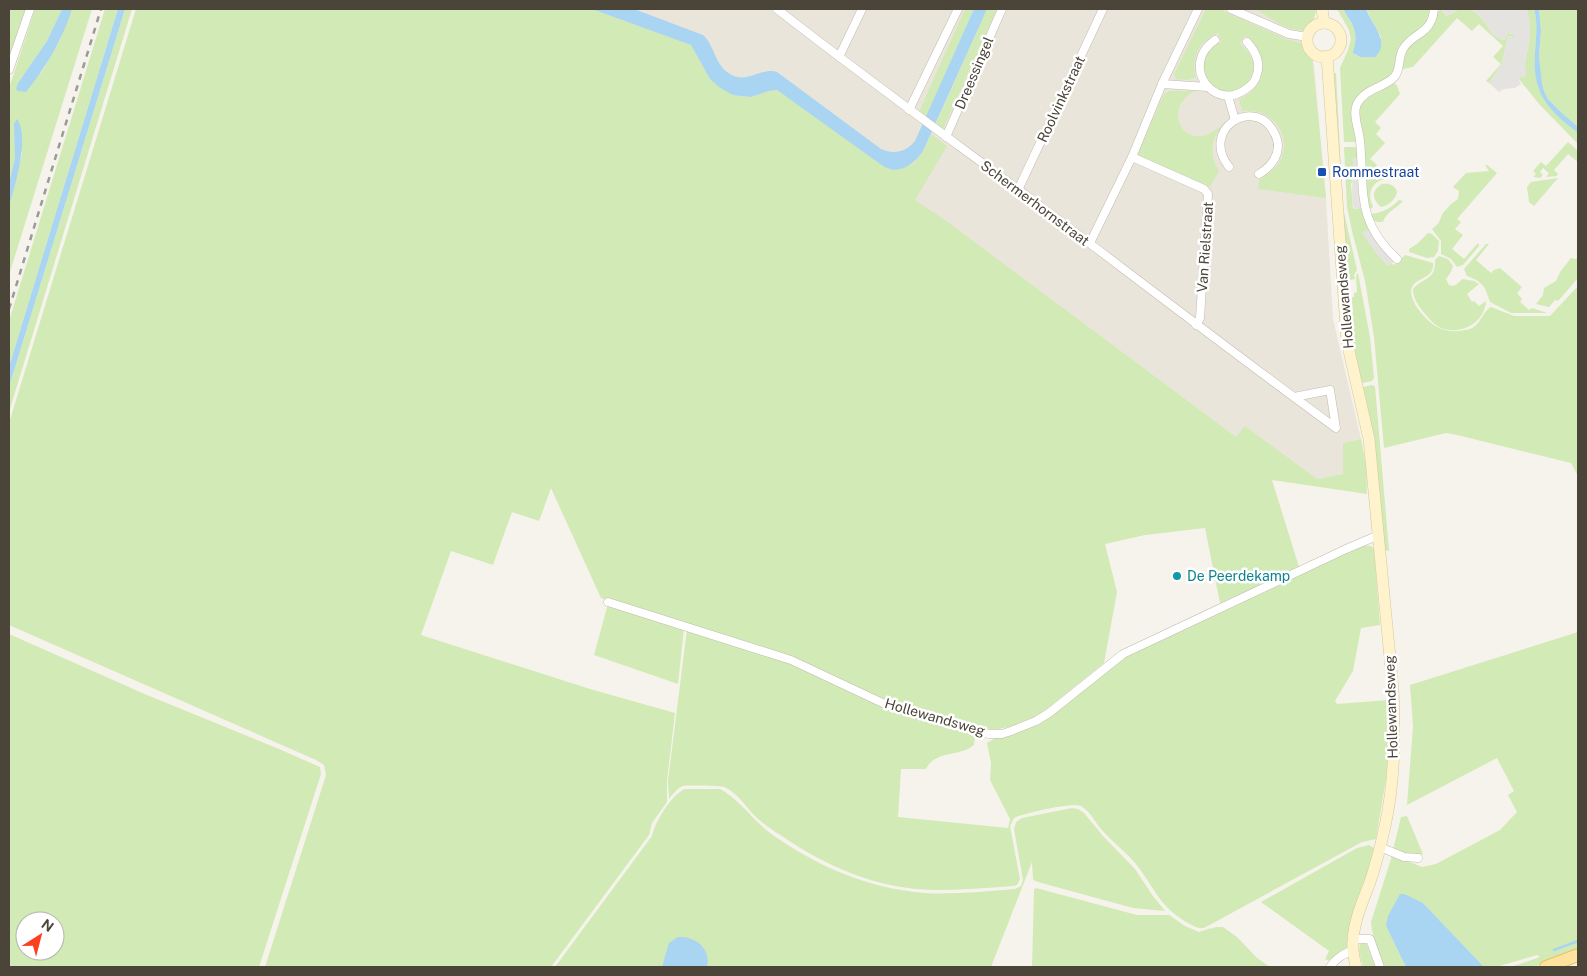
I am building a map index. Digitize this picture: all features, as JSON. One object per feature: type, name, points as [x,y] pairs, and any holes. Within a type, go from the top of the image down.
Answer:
[{"type":"main road","points":[[1322,9],[1324,23]]},
{"type":"main road","points":[[1324,23],[1335,27],[1341,38],[1337,51],[1327,56],[1313,52],[1309,47],[1308,37],[1313,27],[1324,23]]},
{"type":"main road","name":"Hollewandsweg","points":[[1327,56],[1347,342],[1369,439],[1395,725],[1394,759],[1389,803],[1380,847],[1359,911],[1353,945],[1356,967]]},
{"type":"main road","points":[[1546,967],[1578,955]]},
{"type":"street","points":[[9,70],[30,9]]},
{"type":"street","name":"Schermerhornstraat","points":[[777,9],[909,110],[1090,243],[1196,325],[1336,428],[1330,390],[1294,397]]},
{"type":"street","points":[[839,57],[862,9]]},
{"type":"street","points":[[909,110],[958,9]]},
{"type":"street","name":"Dreessingel","points":[[946,137],[1002,9]]},
{"type":"street","name":"Roolvinkstraat","points":[[1018,190],[1103,9]]},
{"type":"street","points":[[1090,243],[1132,157],[1162,84],[1198,9]]},
{"type":"street","points":[[1231,9],[1289,34],[1308,37]]},
{"type":"street","points":[[1397,259],[1377,236],[1365,211],[1362,194],[1360,134],[1355,110],[1358,101],[1363,96],[1376,87],[1390,81],[1395,76],[1399,69],[1403,49],[1430,24],[1434,15],[1434,9]]},
{"type":"street","points":[[1215,40],[1204,49],[1199,63],[1199,70],[1202,79],[1208,87],[1228,96],[1244,91],[1250,86],[1258,73],[1256,53],[1247,42]]},
{"type":"street","points":[[1162,84],[1208,87]]},
{"type":"street","points":[[1228,96],[1235,120]]},
{"type":"street","points":[[1229,167],[1220,152],[1222,135],[1235,120],[1257,118],[1270,126],[1276,134],[1278,143],[1278,152],[1275,160],[1267,169],[1258,174]]},
{"type":"street","name":"Van Rielstraat","points":[[1132,157],[1204,189],[1208,194],[1200,318],[1196,325]]},
{"type":"street","name":"Hollewandsweg","points":[[608,602],[778,655],[858,692],[898,708],[989,734],[1002,734],[1025,726],[1049,713],[1123,654],[1346,548],[1379,535]]},
{"type":"street","points":[[1380,847],[1404,857],[1418,858]]},
{"type":"street","points":[[1330,967],[1335,959],[1353,945],[1370,940],[1380,967]]},
{"type":"shaded area","points":[[545,9],[1316,9],[1313,21],[1304,29],[1301,43],[1312,55],[1314,66],[1326,198],[1333,319],[1361,439],[1343,443],[1343,474],[1317,479],[1233,447]]},
{"type":"shaded area","points":[[1443,9],[1459,9],[1446,16]]},
{"type":"shaded area","points":[[1467,9],[1527,9],[1530,22],[1530,36],[1524,68],[1526,69],[1526,76],[1518,78],[1521,84],[1515,88],[1504,89],[1499,92],[1489,83],[1502,64],[1508,36],[1515,37],[1514,34],[1507,33],[1505,40],[1498,38],[1492,34],[1481,17]]},
{"type":"shaded area","points":[[1353,158],[1359,158],[1358,189],[1361,208],[1354,209],[1352,196]]},
{"type":"shaded area","points":[[1369,229],[1378,245],[1394,262],[1388,266],[1362,233]]},
{"type":"green space","points":[[9,9],[26,9],[9,60]]},
{"type":"green space","points":[[35,9],[62,9],[47,41],[18,83],[41,73],[59,42],[72,9],[92,9],[9,275],[9,206],[22,153],[15,144],[15,158],[9,183],[9,95],[10,85]]},
{"type":"green space","points":[[105,9],[118,9],[9,367],[9,321]]},
{"type":"green space","points":[[125,9],[132,9],[9,412],[9,387]]},
{"type":"green space","points":[[136,9],[592,9],[691,45],[710,79],[739,96],[751,97],[777,90],[888,169],[913,164],[923,151],[931,134],[947,146],[915,200],[945,220],[1236,437],[1245,426],[1317,479],[1343,474],[1343,443],[1361,439],[1366,465],[1367,494],[1272,480],[1299,567],[1220,603],[1205,528],[1145,535],[1105,544],[1117,592],[1104,663],[1039,715],[1009,727],[982,729],[901,707],[876,698],[809,664],[772,650],[601,598],[551,488],[539,521],[512,512],[493,565],[451,551],[421,635],[590,689],[675,713],[667,781],[667,802],[652,823],[649,835],[551,967],[265,967],[326,775],[324,765],[9,625],[9,423]]},
{"type":"green space","points":[[965,9],[974,9],[926,117],[919,112]]},
{"type":"green space","points":[[987,9],[997,9],[943,129],[936,124]]},
{"type":"green space","points":[[1206,9],[1219,9],[1286,39],[1301,43],[1312,55],[1326,198],[1258,189],[1260,178],[1273,170],[1281,160],[1284,148],[1283,137],[1278,126],[1269,117],[1257,112],[1242,111],[1239,99],[1249,94],[1256,87],[1262,69],[1262,59],[1259,50],[1253,42],[1244,36],[1240,44],[1249,54],[1253,64],[1252,74],[1247,83],[1239,89],[1230,92],[1220,90],[1210,83],[1205,75],[1203,65],[1206,54],[1211,48],[1221,42],[1218,33],[1206,40],[1198,51],[1194,63],[1196,77],[1188,80],[1176,79],[1174,74]]},
{"type":"green space","points":[[1256,9],[1316,9],[1313,21],[1307,28],[1300,30],[1282,25]]},
{"type":"green space","points":[[1337,9],[1343,9],[1356,32],[1354,54],[1360,57],[1371,57],[1381,37],[1366,9],[1432,9],[1430,19],[1418,32],[1393,74],[1358,97],[1356,142],[1344,142],[1340,68],[1351,39],[1349,30]]},
{"type":"green space","points":[[1442,9],[1446,16],[1461,9],[1469,9],[1480,16],[1499,38],[1505,40],[1507,33],[1514,34],[1515,37],[1508,36],[1502,64],[1489,83],[1486,81],[1501,64],[1493,57],[1503,46],[1479,24],[1472,31],[1457,18],[1413,67],[1403,69],[1404,52],[1437,12]]},
{"type":"green space","points":[[1527,9],[1534,9],[1535,14],[1535,67],[1540,89],[1550,107],[1578,133],[1578,144],[1540,105],[1519,79],[1519,77],[1526,76],[1524,68],[1530,36]]},
{"type":"green space","points":[[1539,9],[1578,9],[1578,127],[1548,99],[1544,91],[1539,55],[1541,31]]},
{"type":"green space","points":[[1332,73],[1336,73],[1343,208],[1357,270],[1354,275],[1355,279],[1350,280],[1343,236]]},
{"type":"green space","points":[[1392,83],[1397,85],[1400,94],[1375,122],[1381,128],[1376,134],[1385,143],[1370,159],[1377,165],[1374,169],[1385,179],[1376,183],[1371,189],[1372,209],[1368,206],[1358,113],[1367,98]]},
{"type":"green space","points":[[1170,91],[1193,91],[1182,102],[1178,114],[1180,125],[1188,134],[1203,136],[1225,124],[1214,140],[1213,153],[1219,171],[1210,187],[1137,156],[1164,94]]},
{"type":"green space","points":[[1568,142],[1578,151],[1578,162],[1568,154],[1554,170],[1558,174],[1557,176],[1546,177],[1549,173],[1543,168],[1540,172],[1543,175],[1540,178],[1533,177],[1536,174],[1533,171],[1541,162],[1546,166]]},
{"type":"green space","points":[[1345,147],[1356,147],[1358,149],[1359,158],[1351,184],[1353,208],[1361,208],[1369,229],[1363,233],[1377,254],[1388,266],[1391,263],[1394,265],[1405,255],[1433,263],[1433,268],[1429,275],[1412,287],[1411,293],[1418,309],[1426,319],[1441,329],[1459,331],[1471,329],[1491,307],[1514,316],[1550,316],[1578,286],[1578,476],[1571,463],[1446,433],[1384,448],[1374,337],[1365,281],[1347,207]]},
{"type":"green space","points":[[1485,165],[1497,173],[1457,219],[1461,222],[1455,229],[1463,235],[1452,249],[1464,259],[1478,243],[1479,246],[1463,265],[1457,267],[1451,259],[1441,254],[1441,241],[1432,229],[1438,224],[1443,213],[1458,199],[1459,191],[1453,187],[1466,173],[1489,171]]},
{"type":"green space","points":[[1558,178],[1534,206],[1529,202],[1527,187],[1531,182]]},
{"type":"green space","points":[[1382,184],[1391,185],[1397,192],[1391,202],[1381,207],[1374,198],[1374,192]]},
{"type":"green space","points":[[1399,200],[1403,201],[1389,213],[1383,222],[1371,219],[1371,214],[1386,210]]},
{"type":"green space","points":[[1428,233],[1432,234],[1439,241],[1438,251],[1434,257],[1427,258],[1409,252],[1409,249]]},
{"type":"green space","points":[[1486,244],[1489,244],[1476,260],[1491,273],[1500,268],[1522,287],[1517,293],[1522,299],[1520,302],[1529,310],[1532,308],[1547,313],[1511,313],[1490,302],[1483,285],[1467,276],[1464,269]]},
{"type":"green space","points":[[1439,256],[1448,259],[1453,266],[1446,279],[1449,285],[1455,285],[1463,279],[1479,284],[1467,294],[1472,302],[1474,301],[1479,306],[1486,301],[1485,309],[1476,322],[1470,326],[1455,330],[1439,327],[1417,303],[1413,289],[1431,275],[1435,267],[1435,260]]},
{"type":"green space","points":[[1571,258],[1578,258],[1578,278],[1558,301],[1555,300],[1549,307],[1536,304],[1543,295],[1544,288],[1556,281],[1560,272]]},
{"type":"green space","points":[[1358,273],[1370,337],[1374,378],[1372,381],[1362,383],[1354,353],[1352,297],[1357,292],[1356,276]]},
{"type":"green space","points":[[1375,386],[1389,551],[1385,550],[1363,387]]},
{"type":"green space","points":[[1363,545],[1371,546],[1374,549],[1380,625],[1361,628],[1353,671],[1335,701],[1337,704],[1388,700],[1389,747],[1386,779],[1376,839],[1362,842],[1204,928],[1186,922],[1170,910],[1135,863],[1081,806],[1068,805],[1027,813],[1014,818],[1010,826],[1020,879],[1017,885],[934,890],[893,886],[873,881],[835,866],[799,847],[768,827],[737,796],[724,787],[683,786],[669,799],[668,781],[687,629],[786,660],[857,694],[972,732],[975,736],[974,745],[968,749],[941,756],[930,763],[926,769],[901,769],[898,817],[1008,828],[1010,819],[990,780],[991,763],[987,743],[997,737],[1012,734],[1090,683],[1132,652]]},
{"type":"green space","points":[[608,604],[684,628],[678,684],[594,655]]},
{"type":"green space","points":[[1578,632],[1578,949],[1534,967],[1511,967],[1540,957],[1537,955],[1496,967],[1484,967],[1423,903],[1386,926],[1406,967],[1383,967],[1371,922],[1392,856],[1422,867],[1436,864],[1500,830],[1517,812],[1508,795],[1514,791],[1497,758],[1407,805],[1413,726],[1410,685]]},
{"type":"green space","points":[[9,634],[147,695],[320,767],[321,774],[259,967],[9,967]]},
{"type":"green space","points":[[685,789],[720,789],[737,801],[770,833],[787,845],[843,874],[882,886],[924,893],[947,894],[1015,889],[1021,886],[1023,880],[1014,829],[1016,822],[1022,818],[1072,808],[1078,809],[1084,813],[1135,869],[1165,911],[1133,908],[1038,882],[1033,880],[1032,862],[991,967],[555,967],[652,836],[660,817],[669,803]]},
{"type":"green space","points":[[1407,816],[1423,854],[1417,856],[1393,850],[1401,817]]},
{"type":"green space","points":[[1369,845],[1374,848],[1348,946],[1330,961],[1325,959],[1329,951],[1261,902],[1357,848]]},
{"type":"green space","points":[[1034,889],[1137,915],[1169,915],[1185,926],[1199,932],[1223,927],[1237,937],[1257,958],[1270,967],[1032,967]]},
{"type":"green space","points":[[1365,943],[1375,967],[1363,967],[1359,951],[1360,944]]},
{"type":"water","points":[[62,9],[72,9],[64,31],[53,52],[26,92],[18,91],[16,89],[18,83],[47,41]]},
{"type":"water","points":[[118,9],[125,9],[9,387],[9,367]]},
{"type":"water","points":[[592,9],[634,9],[703,35],[720,64],[727,72],[734,76],[747,77],[771,71],[777,72],[881,149],[895,152],[908,148],[915,141],[974,9],[987,9],[923,151],[911,164],[895,170],[883,166],[777,90],[751,97],[733,95],[710,79],[691,45]]},
{"type":"water","points":[[1343,9],[1366,9],[1381,39],[1379,51],[1375,57],[1360,57],[1353,53],[1356,39],[1354,29]]},
{"type":"water","points":[[1534,9],[1539,9],[1541,31],[1539,55],[1544,91],[1548,99],[1578,127],[1578,133],[1550,108],[1539,89],[1535,66],[1536,25]]},
{"type":"water","points":[[17,119],[21,127],[22,149],[18,175],[9,206],[9,183],[15,158],[14,124]]},
{"type":"water","points":[[1400,894],[1423,903],[1484,967],[1406,967],[1386,926],[1388,916]]},
{"type":"water","points":[[678,937],[691,939],[701,945],[707,955],[707,967],[662,967],[669,943]]},
{"type":"waterway","points":[[1554,950],[1578,941]]},
{"type":"railway","points":[[9,309],[101,9]]},
{"type":"place","name":"Rommestraat","points":[[1322,172]]},
{"type":"place","name":"De Peerdekamp","points":[[1177,576]]}]
